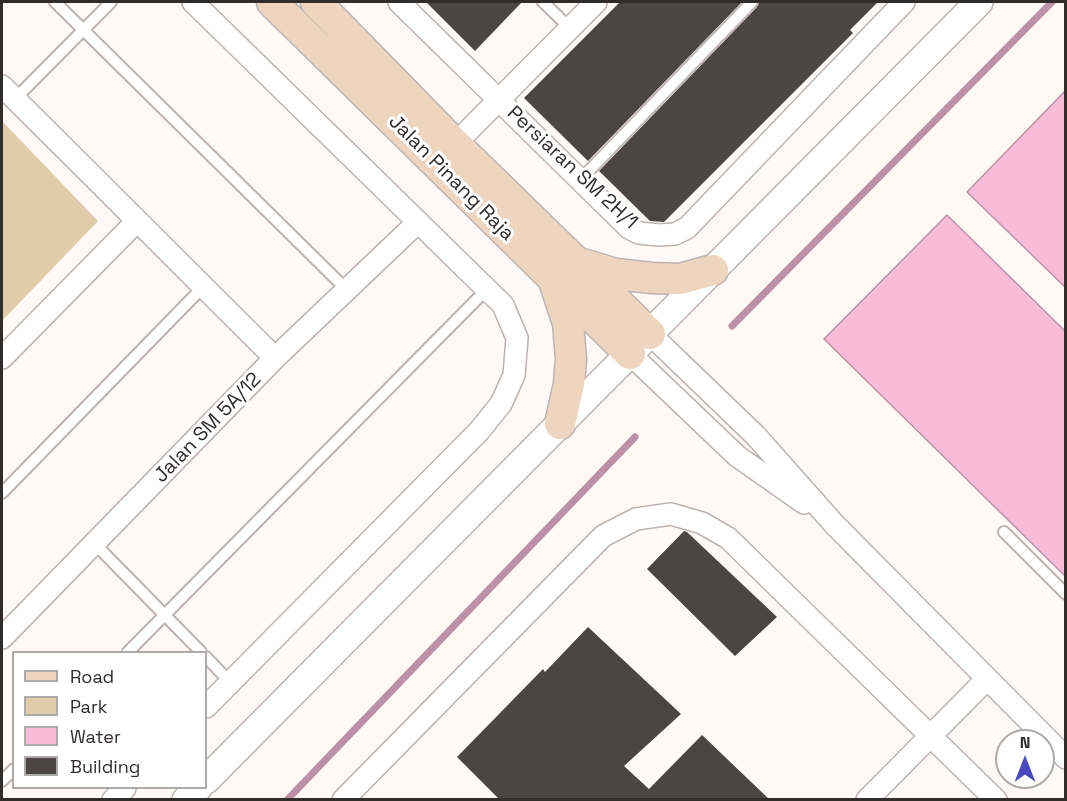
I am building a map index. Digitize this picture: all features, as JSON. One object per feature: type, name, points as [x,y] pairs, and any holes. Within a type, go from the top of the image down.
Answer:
[{"type":"main road","name":"Jalan Pinang Raja","points":[[272,2],[565,271],[640,344]]},
{"type":"main road","points":[[316,2],[455,144],[565,271],[571,359],[569,384],[560,424]]},
{"type":"main road","points":[[565,271],[680,279],[713,270]]},
{"type":"street","points":[[193,2],[503,305],[517,338],[514,375],[501,404],[479,431],[207,705]]},
{"type":"street","name":"Persiaran SM 2H/1","points":[[399,2],[629,228],[639,233],[659,235],[675,234],[687,228],[904,2]]},
{"type":"street","points":[[455,144],[596,2]]},
{"type":"street","points":[[207,779],[979,2]]},
{"type":"street","points":[[8,93],[275,358]]},
{"type":"street","points":[[2,358],[137,221]]},
{"type":"street","name":"Jalan SM 5A/12","points":[[2,638],[275,358],[418,222]]},
{"type":"street","points":[[640,344],[737,456],[834,524],[1065,758]]},
{"type":"street","points":[[343,800],[603,536],[636,519],[671,514],[702,523],[728,537],[996,800]]},
{"type":"street","points":[[867,800],[987,679]]},
{"type":"street","points":[[113,800],[124,789]]},
{"type":"street","points":[[186,800],[197,789]]},
{"type":"lane","points":[[55,2],[347,290]]},
{"type":"lane","points":[[8,93],[83,30],[111,2]]},
{"type":"lane","points":[[543,2],[570,28]]},
{"type":"lane","points":[[581,179],[752,2]]},
{"type":"lane","points":[[2,493],[203,287]]},
{"type":"lane","points":[[129,651],[487,289]]},
{"type":"lane","points":[[1004,532],[1065,594]]},
{"type":"lane","points":[[95,544],[200,651]]},
{"type":"lane","points":[[207,658],[230,682]]},
{"type":"green space","points":[[2,121],[98,221],[2,321]]},
{"type":"water","points":[[1065,91],[1065,287],[967,192]]},
{"type":"water","points":[[947,215],[1065,331],[1065,576],[824,339]]},
{"type":"building","points":[[426,2],[522,2],[475,51]]},
{"type":"building","points":[[620,2],[742,2],[588,161],[524,98]]},
{"type":"building","points":[[759,2],[878,2],[850,30],[853,33],[664,222],[650,221],[599,171],[757,7]]},
{"type":"building","points":[[684,531],[777,617],[735,656],[647,569]]},
{"type":"building","points":[[588,627],[681,714],[624,766],[649,789],[702,735],[770,800],[500,800],[457,757],[543,669],[545,672]]},
{"type":"waterway","points":[[732,326],[1052,2]]},
{"type":"waterway","points":[[287,800],[635,437]]}]
